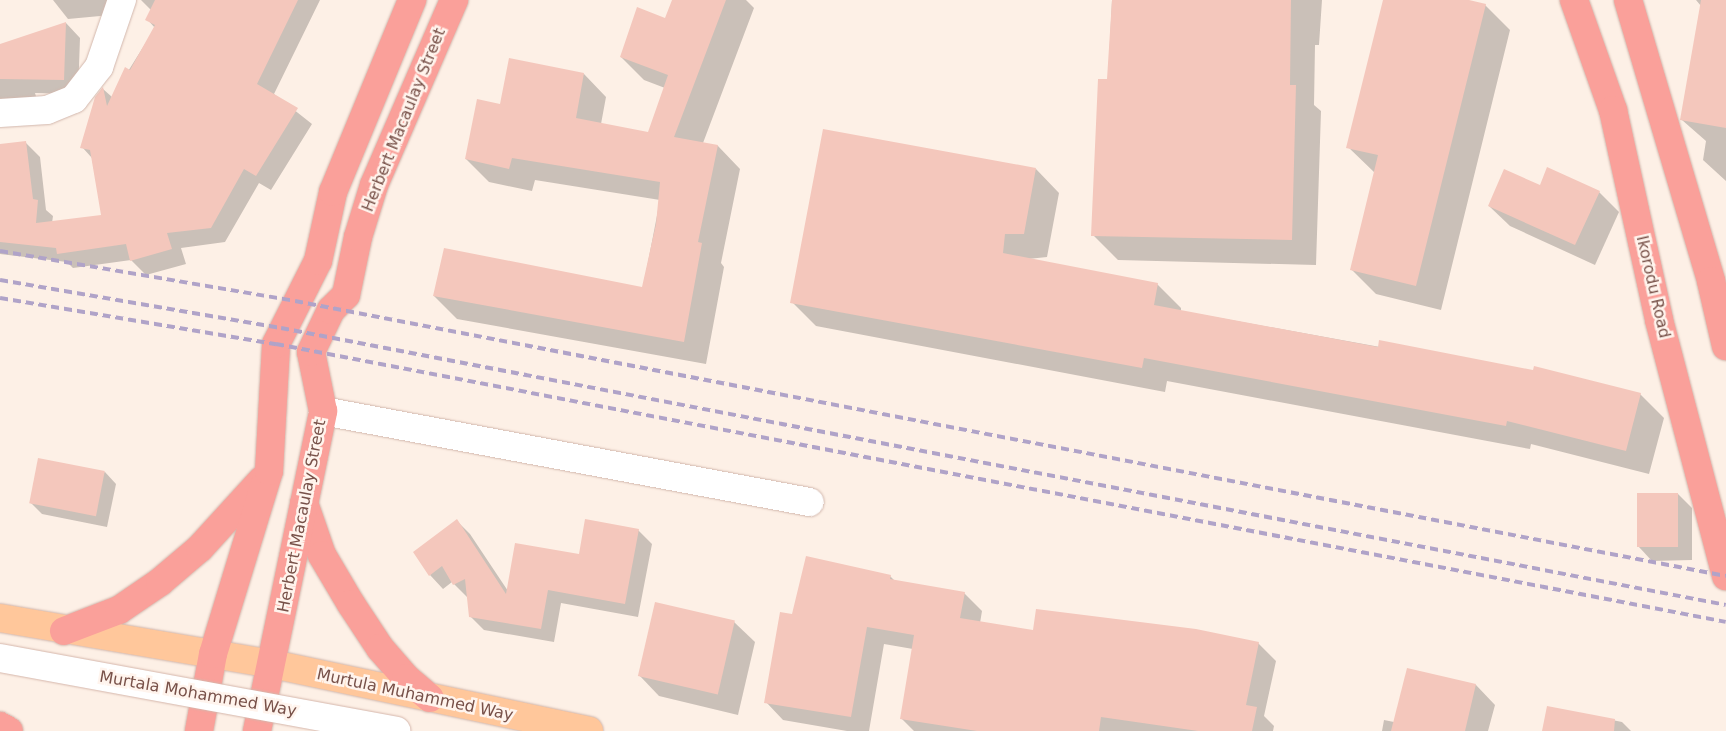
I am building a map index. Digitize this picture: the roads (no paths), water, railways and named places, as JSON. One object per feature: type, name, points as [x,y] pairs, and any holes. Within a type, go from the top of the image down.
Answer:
[{"type":"highway","points":[[198,731],[213,654],[269,471],[276,344],[318,261],[333,192],[412,0]]},
{"type":"highway","name":"Herbert Macaulay Street","points":[[256,731],[272,664],[323,411],[311,352],[331,310],[346,295],[358,237],[374,186],[454,0]]},
{"type":"highway","name":"Ikorodu Road","points":[[1574,0],[1613,110],[1659,320],[1726,576]]},
{"type":"highway","points":[[1628,0],[1711,281],[1726,346]]},
{"type":"highway","points":[[64,632],[118,610],[160,582],[226,523],[269,471]]},
{"type":"highway","points":[[304,502],[322,555],[356,612],[380,648],[406,678],[430,698]]},
{"type":"highway","points":[[0,726],[9,731]]},
{"type":"main road","name":"Murtula Muhammed Way","points":[[0,618],[64,632],[272,664],[589,731]]},
{"type":"street","points":[[0,113],[47,110],[74,99],[99,67],[122,0]]},
{"type":"street","points":[[323,411],[810,502]]},
{"type":"street","name":"Murtala Mohammed Way","points":[[0,658],[396,731]]},
{"type":"railway","points":[[0,251],[295,301],[1726,576]]},
{"type":"railway","points":[[0,280],[281,328],[1726,605]]},
{"type":"railway","points":[[0,298],[276,344],[1726,622]]}]
